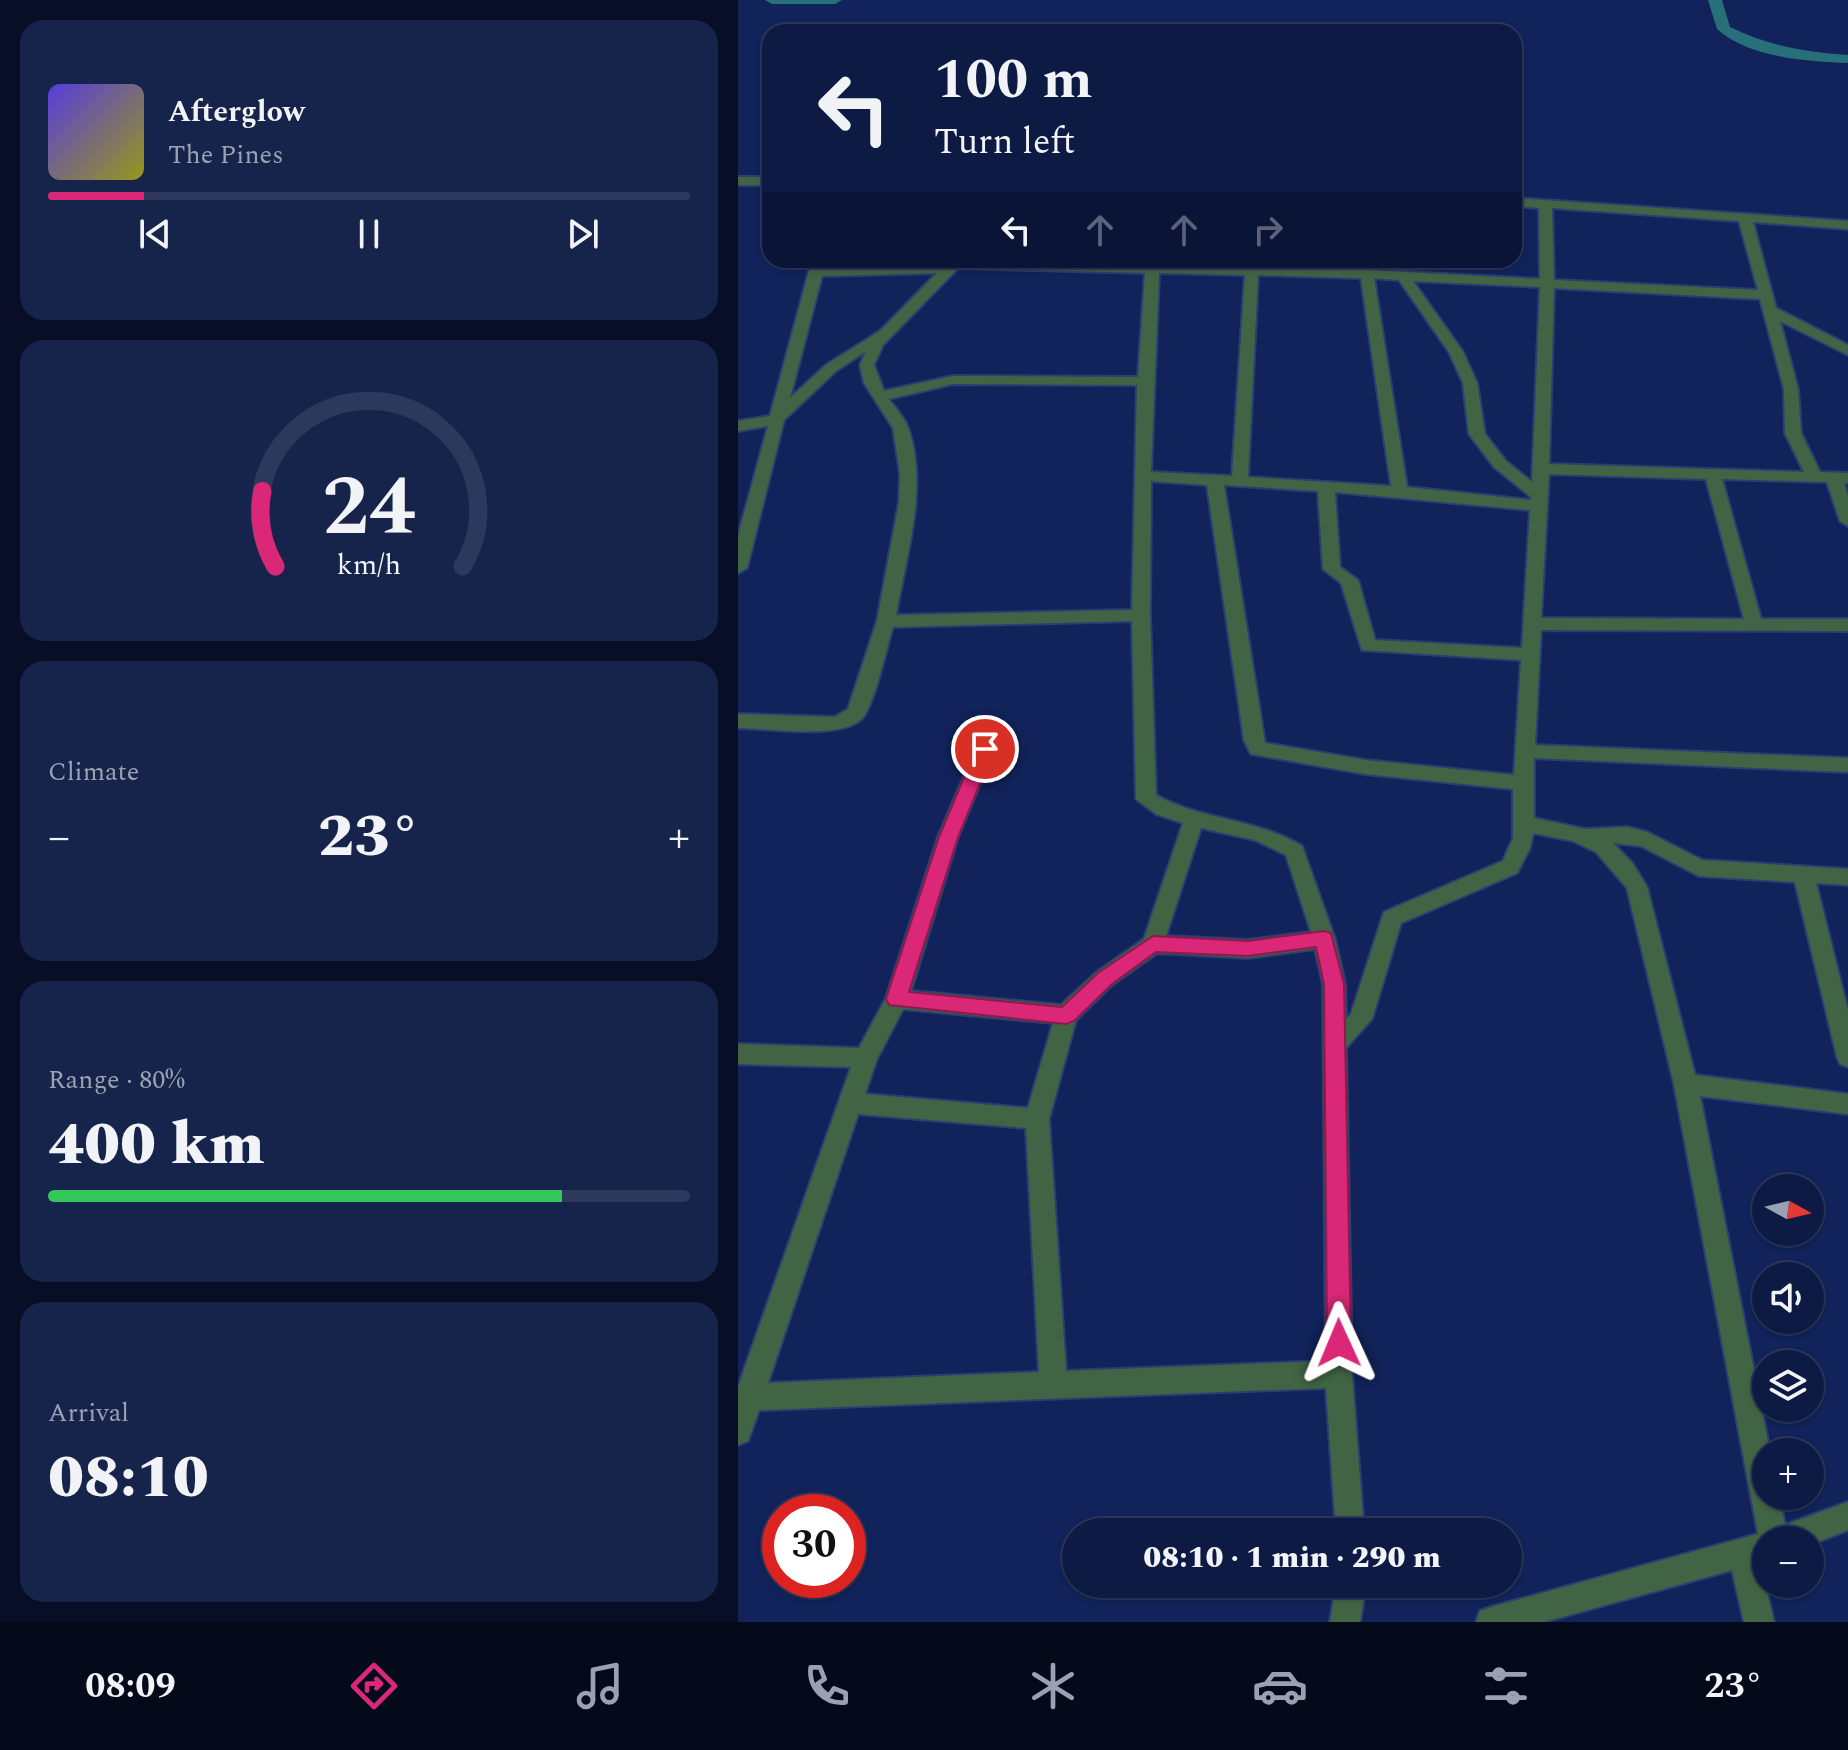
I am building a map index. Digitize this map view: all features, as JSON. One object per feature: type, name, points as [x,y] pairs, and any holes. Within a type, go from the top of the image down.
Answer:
[{"type":"street","points":[[738,181],[762,181]]},
{"type":"street","points":[[1522,203],[1848,225]]},
{"type":"street","points":[[1334,1045],[1361,1019],[1392,918],[1510,867],[1519,855],[1525,824],[1523,783],[1541,469],[1547,282],[1545,204]]},
{"type":"street","points":[[1745,218],[1791,389],[1793,433],[1814,477]]},
{"type":"street","points":[[738,568],[817,268]]},
{"type":"street","points":[[738,721],[835,724],[848,721],[857,712],[886,621],[907,502],[908,474],[901,428],[871,383],[867,365],[876,344],[952,268]]},
{"type":"street","points":[[1152,268],[1145,381],[1141,615],[1146,799],[1166,813],[1193,822],[1269,836],[1295,851],[1324,939],[1334,984],[1339,1374],[1349,1518]]},
{"type":"street","points":[[1223,268],[1765,295]]},
{"type":"street","points":[[1240,482],[1252,270]]},
{"type":"street","points":[[1367,274],[1400,491]]},
{"type":"street","points":[[1403,276],[1456,352],[1470,383],[1477,434],[1500,464],[1539,501]]},
{"type":"street","points":[[1772,311],[1848,351]]},
{"type":"street","points":[[738,426],[776,420],[831,368],[892,326]]},
{"type":"street","points":[[880,396],[953,380],[1145,381]]},
{"type":"street","points":[[1541,469],[1841,478],[1848,521]]},
{"type":"street","points":[[1713,475],[1754,624]]},
{"type":"street","points":[[1144,476],[1539,501]]},
{"type":"street","points":[[1215,481],[1254,740],[1258,749],[1365,767],[1523,783]]},
{"type":"street","points":[[1326,486],[1332,569],[1349,580],[1368,646],[1530,654]]},
{"type":"street","points":[[886,621],[1141,615]]},
{"type":"street","points":[[1533,624],[1848,625]]},
{"type":"street","points":[[738,1431],[747,1397],[866,1058],[897,999],[948,837],[995,725]]},
{"type":"street","points":[[1527,751],[1848,765]]},
{"type":"street","points":[[1053,1384],[1037,1119],[1066,1015],[1105,978],[1153,944],[1193,822]]},
{"type":"street","points":[[1525,824],[1588,836],[1627,835],[1647,840],[1699,868],[1848,877]]},
{"type":"street","points":[[1588,836],[1622,861],[1637,887],[1686,1084],[1770,1526]]},
{"type":"street","points":[[1804,876],[1848,1057]]},
{"type":"street","points":[[1153,944],[1248,949],[1324,939]]},
{"type":"street","points":[[897,999],[1066,1015]]},
{"type":"street","points":[[738,1054],[866,1058]]},
{"type":"street","points":[[1686,1084],[1848,1104]]},
{"type":"street","points":[[850,1103],[1037,1119]]},
{"type":"street","points":[[747,1397],[1339,1374]]},
{"type":"street","points":[[1821,1526],[1848,1516]]},
{"type":"street","points":[[1491,1622],[1752,1551]]},
{"type":"street","points":[[1345,1622],[1349,1598]]},
{"type":"street","points":[[1757,1598],[1759,1622]]},
{"type":"waterway","points":[[772,0],[835,0]]},
{"type":"waterway","points":[[1715,0],[1724,29],[1756,44],[1813,57],[1848,59]]},
{"type":"route","points":[[985,749],[948,837],[897,999],[1066,1015],[1105,978],[1153,944],[1248,949],[1324,939],[1334,984],[1333,1090],[1339,1343]]}]
